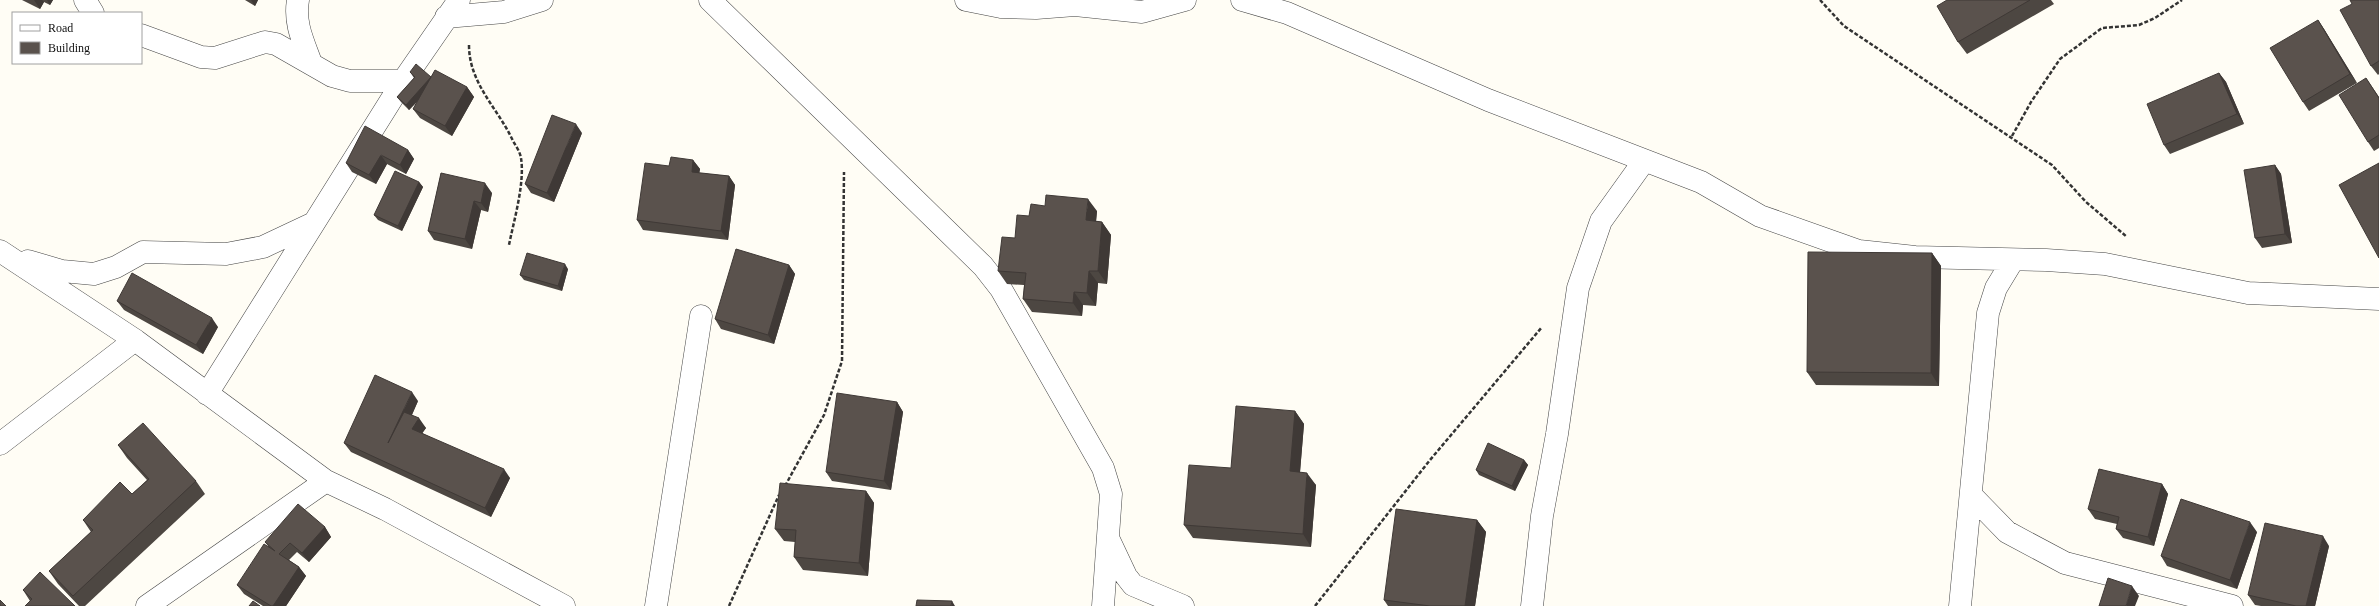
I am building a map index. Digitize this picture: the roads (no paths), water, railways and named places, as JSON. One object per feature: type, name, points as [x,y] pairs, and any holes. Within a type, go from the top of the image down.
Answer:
[{"type":"street","points":[[85,0],[91,12]]},
{"type":"street","points":[[298,0],[296,14],[297,26],[311,63]]},
{"type":"street","points":[[207,394],[403,81],[446,17],[464,7],[504,12],[542,0]]},
{"type":"street","points":[[710,0],[983,266],[1001,289],[1103,468],[1111,494],[1103,606]]},
{"type":"street","points":[[966,0],[1001,7],[1036,8],[1075,5],[1142,12],[1185,0]]},
{"type":"street","points":[[1242,0],[1286,14],[1488,100],[1702,182],[1760,216],[1859,250],[1915,257],[2046,260],[2104,264],[2248,293],[2379,298]]},
{"type":"street","points":[[142,35],[201,57],[215,58],[265,42],[276,44],[332,76],[350,81],[403,81]]},
{"type":"street","points":[[1532,606],[1542,516],[1557,434],[1578,288],[1601,220],[1644,161]]},
{"type":"street","points":[[4,254],[62,271],[94,274],[116,267],[143,252],[226,254],[263,247],[314,223]]},
{"type":"street","points":[[4,254],[135,340],[326,481],[385,509],[564,606]]},
{"type":"street","points":[[1960,606],[1988,313],[1996,288],[2014,260]]},
{"type":"street","points":[[656,606],[701,316]]},
{"type":"street","points":[[0,444],[135,340]]},
{"type":"street","points":[[147,606],[326,481]]},
{"type":"street","points":[[1970,496],[2007,532],[2066,563],[2232,606]]},
{"type":"street","points":[[1108,538],[1126,576],[1133,585],[1183,606]]}]
